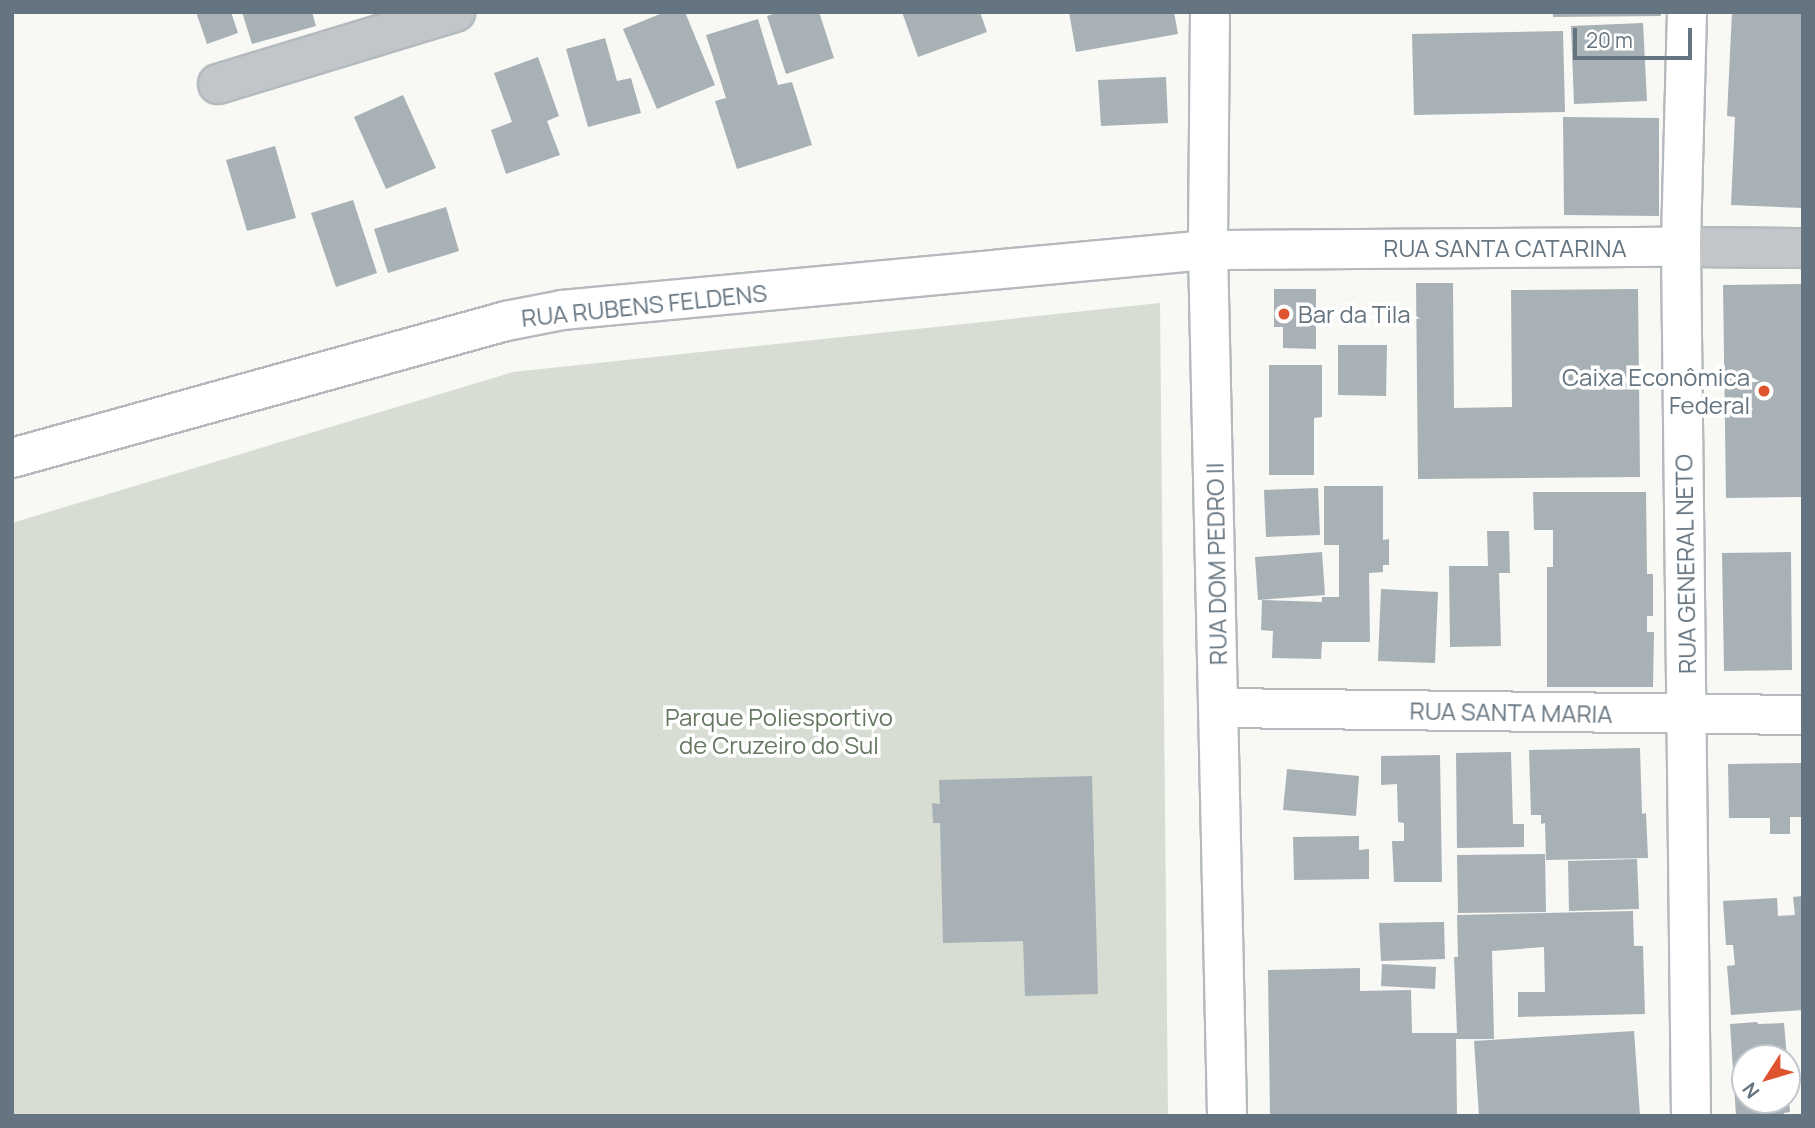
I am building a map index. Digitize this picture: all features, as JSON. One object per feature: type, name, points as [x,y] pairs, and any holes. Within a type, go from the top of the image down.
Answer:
[{"type":"main road","name":"RUA DOM PEDRO II","points":[[1210,12],[1208,250],[1227,1116]]},
{"type":"main road","name":"RUA GENERAL NETO","points":[[1687,12],[1681,247],[1691,1116]]},
{"type":"main road","name":"RUA SANTA CATARINA","points":[[1208,250],[1681,247]]},
{"type":"main road","name":"RUA RUBENS FELDENS","points":[[12,458],[506,321],[562,310],[1208,250]]},
{"type":"main road","name":"RUA SANTA MARIA","points":[[1220,708],[1803,715]]},
{"type":"street","points":[[218,84],[455,12]]},
{"type":"street","name":"RUA SANTA CATARINA","points":[[1681,247],[1803,248]]},
{"type":"green space","name":"Parque Poliesportivo de Cruzeiro do Sul","points":[[1160,303],[1168,1116],[12,1116],[12,523],[513,372]]},
{"type":"building","points":[[196,12],[231,12],[238,33],[207,44]]},
{"type":"building","points":[[242,12],[312,12],[316,26],[252,44]]},
{"type":"building","points":[[665,12],[685,12],[715,85],[657,109],[623,29]]},
{"type":"building","points":[[779,12],[819,12],[834,58],[786,74],[767,16]]},
{"type":"building","points":[[902,12],[980,12],[987,32],[918,57]]},
{"type":"building","points":[[1069,12],[1174,12],[1178,34],[1076,52]]},
{"type":"building","points":[[1553,12],[1661,12],[1661,16],[1553,17]]},
{"type":"building","points":[[1732,12],[1803,12],[1803,208],[1731,205],[1735,117],[1727,116]]},
{"type":"building","points":[[758,19],[778,85],[792,82],[812,145],[737,169],[715,101],[726,98],[706,35]]},
{"type":"building","points":[[1643,23],[1647,101],[1574,104],[1571,26]]},
{"type":"building","points":[[1563,31],[1565,112],[1414,115],[1412,34]]},
{"type":"building","points":[[605,38],[617,81],[631,78],[641,113],[588,127],[566,49]]},
{"type":"building","points":[[538,57],[559,116],[547,121],[560,155],[506,174],[491,130],[512,122],[494,73]]},
{"type":"building","points":[[1166,77],[1168,123],[1101,126],[1098,80]]},
{"type":"building","points":[[403,95],[436,168],[386,189],[354,117]]},
{"type":"building","points":[[1563,117],[1659,118],[1659,216],[1564,215]]},
{"type":"building","points":[[275,146],[296,218],[247,231],[226,160]]},
{"type":"building","points":[[353,200],[377,273],[336,287],[311,213]]},
{"type":"building","points":[[446,207],[459,251],[388,273],[374,229]]},
{"type":"building","points":[[1416,283],[1453,283],[1454,408],[1512,407],[1511,290],[1638,289],[1640,477],[1418,479]]},
{"type":"building","name":"Caixa Econômica Federal","points":[[1803,284],[1803,497],[1726,498],[1723,285]]},
{"type":"building","points":[[1274,289],[1316,289],[1316,349],[1283,348],[1283,327],[1274,327]]},
{"type":"building","points":[[1338,345],[1387,345],[1386,396],[1338,395]]},
{"type":"building","points":[[1269,365],[1322,365],[1322,417],[1314,418],[1314,475],[1269,475]]},
{"type":"building","points":[[1324,486],[1383,486],[1383,540],[1389,539],[1389,565],[1383,565],[1383,572],[1369,573],[1370,642],[1322,642],[1321,659],[1272,658],[1273,631],[1261,630],[1262,600],[1322,602],[1322,597],[1339,597],[1339,545],[1324,545]]},
{"type":"building","points":[[1318,488],[1320,535],[1266,537],[1264,490]]},
{"type":"building","points":[[1533,492],[1646,492],[1647,574],[1653,574],[1653,616],[1647,616],[1647,632],[1654,632],[1653,687],[1547,687],[1547,567],[1553,567],[1553,530],[1534,530]]},
{"type":"building","points":[[1487,531],[1509,531],[1510,573],[1499,573],[1501,646],[1450,647],[1449,566],[1488,566]]},
{"type":"building","points":[[1322,552],[1325,595],[1258,600],[1255,557]]},
{"type":"building","points":[[1791,552],[1792,670],[1724,671],[1722,553]]},
{"type":"building","points":[[1381,589],[1438,592],[1435,663],[1378,661]]},
{"type":"building","points":[[1640,748],[1642,814],[1646,813],[1648,858],[1546,860],[1545,823],[1541,824],[1541,815],[1531,815],[1529,750]]},
{"type":"building","points":[[1511,752],[1513,824],[1524,824],[1524,847],[1457,848],[1456,753]]},
{"type":"building","points":[[1440,755],[1442,882],[1394,882],[1392,841],[1404,841],[1404,823],[1398,822],[1397,784],[1381,785],[1381,756]]},
{"type":"building","points":[[1803,763],[1803,817],[1790,817],[1790,834],[1770,834],[1770,818],[1729,818],[1728,764]]},
{"type":"building","points":[[1287,769],[1359,776],[1356,816],[1283,810]]},
{"type":"building","points":[[1092,776],[1098,994],[1025,996],[1023,941],[943,943],[940,823],[933,823],[932,803],[940,804],[939,780]]},
{"type":"building","points":[[1359,836],[1359,850],[1369,849],[1369,879],[1294,880],[1293,837]]},
{"type":"building","points":[[1545,854],[1546,912],[1458,913],[1457,855]]},
{"type":"building","points":[[1637,859],[1639,909],[1569,911],[1568,861]]},
{"type":"building","points":[[1803,896],[1803,1010],[1731,1015],[1727,966],[1735,965],[1733,945],[1726,945],[1723,901],[1777,898],[1778,916],[1795,915],[1793,897]]},
{"type":"building","points":[[1633,911],[1634,946],[1643,946],[1645,1014],[1518,1017],[1518,992],[1545,992],[1544,947],[1492,951],[1494,1039],[1456,1039],[1457,1116],[1270,1116],[1268,970],[1360,968],[1360,991],[1411,990],[1412,1033],[1457,1033],[1454,957],[1458,957],[1457,915]]},
{"type":"building","points":[[1444,922],[1445,959],[1381,961],[1379,923]]},
{"type":"building","points":[[1382,964],[1436,967],[1435,989],[1381,986]]},
{"type":"building","points":[[1784,1023],[1786,1044],[1731,1044],[1730,1024]]},
{"type":"building","points":[[1634,1031],[1640,1116],[1479,1116],[1474,1041]]},
{"type":"building","points":[[1736,1114],[1784,1114],[1784,1116]]},
{"type":"place","name":"Bar da Tila","points":[[1284,314]]},
{"type":"place","name":"Caixa Econômica Federal","points":[[1764,391]]}]
